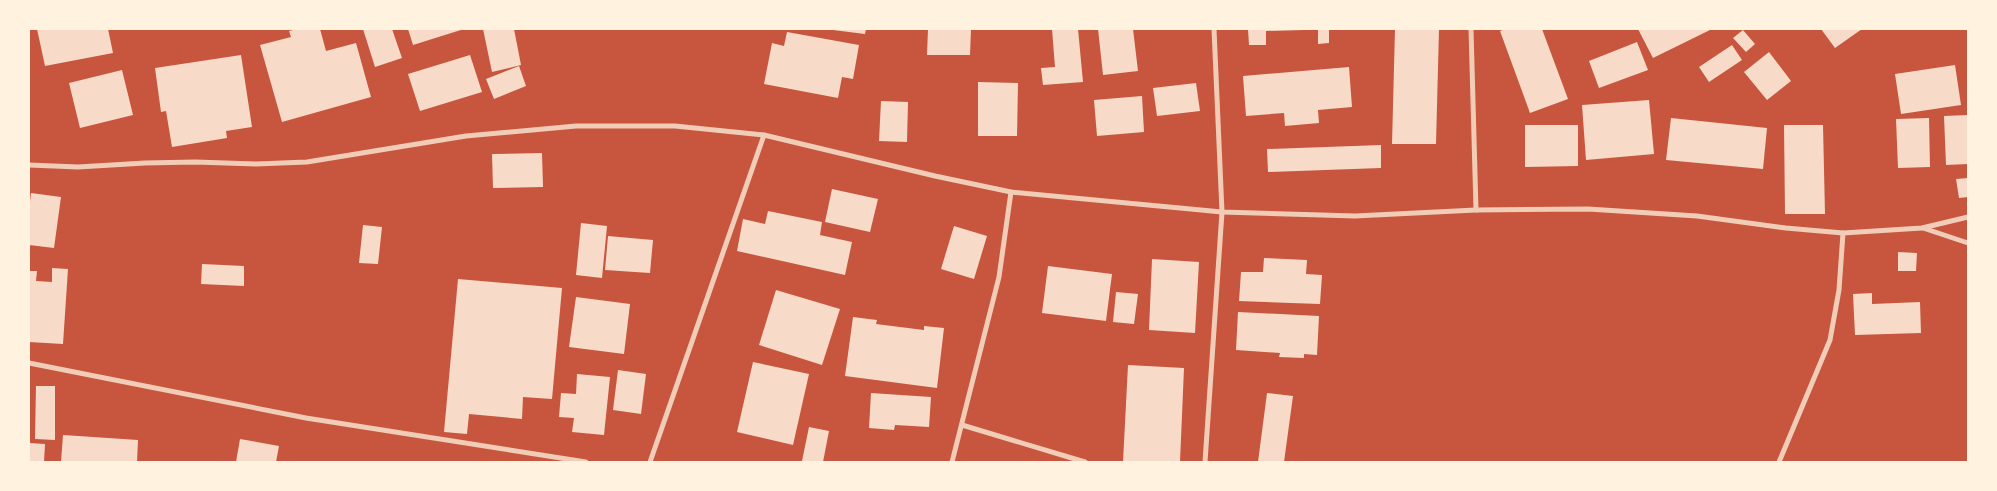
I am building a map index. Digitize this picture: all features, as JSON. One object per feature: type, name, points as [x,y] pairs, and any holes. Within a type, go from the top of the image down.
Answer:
[{"type":"street","points":[[1205,462],[1222,212],[1214,29]]},
{"type":"street","points":[[1471,29],[1476,210]]},
{"type":"street","points":[[29,166],[78,167],[145,162],[256,164],[307,162],[466,136],[576,126],[675,126],[764,135],[1011,192],[1222,212],[1355,216],[1476,210],[1608,210],[1697,216],[1786,228],[1843,233],[1922,228],[1968,217]]},
{"type":"street","points":[[650,462],[764,135]]},
{"type":"street","points":[[952,462],[999,277],[1011,192]]},
{"type":"street","points":[[1922,228],[1968,243]]},
{"type":"street","points":[[1779,462],[1830,340],[1839,290],[1843,233]]},
{"type":"street","points":[[29,363],[306,418],[586,462]]},
{"type":"street","points":[[962,425],[1085,462]]},
{"type":"building","points":[[37,29],[108,29],[113,53],[45,66]]},
{"type":"building","points":[[320,29],[326,51],[356,43],[371,97],[282,122],[260,45],[291,37],[289,31]]},
{"type":"building","points":[[363,29],[392,29],[402,58],[375,67]]},
{"type":"building","points":[[408,29],[464,29],[413,45]]},
{"type":"building","points":[[483,29],[514,29],[521,65],[492,72]]},
{"type":"building","points":[[825,29],[866,29],[865,34]]},
{"type":"building","points":[[928,29],[971,29],[970,55],[927,55]]},
{"type":"building","points":[[1052,29],[1078,29],[1083,82],[1043,85],[1041,68],[1055,67]]},
{"type":"building","points":[[1098,29],[1133,29],[1138,71],[1103,75]]},
{"type":"building","points":[[1248,29],[1304,30],[1266,31],[1266,45],[1249,45]]},
{"type":"building","points":[[1318,29],[1329,29],[1329,43],[1318,44]]},
{"type":"building","points":[[1395,29],[1439,29],[1436,144],[1392,144]]},
{"type":"building","points":[[1505,29],[1542,29],[1568,99],[1530,113],[1500,31]]},
{"type":"building","points":[[1638,29],[1712,29],[1653,58]]},
{"type":"building","points":[[1821,29],[1862,29],[1835,48]]},
{"type":"building","points":[[1743,30],[1755,44],[1746,52],[1733,38]]},
{"type":"building","points":[[787,32],[859,45],[853,79],[842,77],[838,98],[764,84],[772,43],[784,46]]},
{"type":"building","points":[[1637,42],[1648,70],[1599,88],[1589,61]]},
{"type":"building","points":[[1732,45],[1742,60],[1709,82],[1699,67]]},
{"type":"building","points":[[1769,52],[1791,81],[1767,100],[1744,72]]},
{"type":"building","points":[[241,55],[252,127],[226,131],[227,138],[172,147],[166,111],[161,112],[155,68]]},
{"type":"building","points":[[470,55],[482,92],[420,111],[408,74]]},
{"type":"building","points":[[1955,65],[1961,105],[1901,114],[1895,74]]},
{"type":"building","points":[[519,66],[526,86],[494,99],[486,79]]},
{"type":"building","points":[[1349,67],[1352,107],[1318,110],[1319,123],[1285,126],[1284,113],[1246,116],[1243,76]]},
{"type":"building","points":[[122,70],[133,115],[80,128],[69,83]]},
{"type":"building","points":[[978,82],[1018,83],[1017,136],[978,136]]},
{"type":"building","points":[[1196,83],[1200,111],[1157,116],[1153,88]]},
{"type":"building","points":[[1142,96],[1144,132],[1097,136],[1094,100]]},
{"type":"building","points":[[1649,100],[1654,154],[1586,160],[1582,105]]},
{"type":"building","points":[[881,101],[908,102],[907,142],[879,141]]},
{"type":"building","points":[[1968,115],[1968,164],[1946,165],[1944,116]]},
{"type":"building","points":[[1671,118],[1767,128],[1763,169],[1666,160]]},
{"type":"building","points":[[1929,118],[1930,167],[1898,168],[1896,119]]},
{"type":"building","points":[[1525,125],[1578,125],[1578,166],[1525,167]]},
{"type":"building","points":[[1784,125],[1823,125],[1825,214],[1785,214]]},
{"type":"building","points":[[1381,145],[1381,168],[1268,172],[1267,149]]},
{"type":"building","points":[[542,153],[543,187],[493,188],[492,154]]},
{"type":"building","points":[[1968,178],[1968,197],[1959,198],[1956,179]]},
{"type":"building","points":[[832,189],[878,199],[870,232],[825,222]]},
{"type":"building","points":[[31,193],[61,197],[54,248],[29,245]]},
{"type":"building","points":[[768,211],[822,222],[820,235],[852,242],[845,275],[737,251],[743,219],[765,224]]},
{"type":"building","points":[[581,223],[607,226],[602,278],[576,275]]},
{"type":"building","points":[[363,225],[382,227],[378,264],[359,263]]},
{"type":"building","points":[[954,226],[987,236],[974,279],[941,269]]},
{"type":"building","points":[[608,236],[653,240],[650,273],[605,270]]},
{"type":"building","points":[[1898,252],[1917,253],[1916,271],[1898,271]]},
{"type":"building","points":[[1264,258],[1307,260],[1306,274],[1322,275],[1320,304],[1239,301],[1241,272],[1263,272]]},
{"type":"building","points":[[1152,259],[1199,262],[1195,333],[1149,330]]},
{"type":"building","points":[[202,264],[244,266],[244,286],[201,284]]},
{"type":"building","points":[[1048,266],[1112,274],[1106,321],[1042,313]]},
{"type":"building","points":[[52,268],[68,269],[63,344],[29,342],[29,271],[37,271],[36,281],[52,282]]},
{"type":"building","points":[[458,279],[562,288],[552,399],[523,397],[522,419],[469,414],[467,434],[444,432]]},
{"type":"building","points":[[776,290],[840,309],[822,365],[759,345]]},
{"type":"building","points":[[1116,292],[1138,294],[1134,324],[1113,322]]},
{"type":"building","points":[[1872,293],[1872,304],[1920,302],[1921,333],[1855,335],[1853,294]]},
{"type":"building","points":[[576,297],[630,304],[624,354],[569,347]]},
{"type":"building","points":[[1238,312],[1319,316],[1317,355],[1304,354],[1304,358],[1279,357],[1280,353],[1236,350]]},
{"type":"building","points":[[853,317],[877,320],[876,324],[924,330],[924,326],[944,328],[937,388],[845,376]]},
{"type":"building","points":[[753,362],[809,374],[793,445],[737,432]]},
{"type":"building","points":[[1128,365],[1184,368],[1180,462],[1123,462]]},
{"type":"building","points":[[618,370],[646,374],[641,414],[613,410]]},
{"type":"building","points":[[577,374],[610,377],[604,435],[572,432],[574,418],[559,417],[561,393],[576,394]]},
{"type":"building","points":[[36,386],[55,386],[55,440],[35,439]]},
{"type":"building","points":[[871,393],[931,397],[929,427],[895,425],[894,430],[869,428]]},
{"type":"building","points":[[1267,393],[1293,396],[1284,462],[1258,462]]},
{"type":"building","points":[[809,427],[829,431],[823,462],[802,461]]},
{"type":"building","points":[[63,435],[138,440],[137,462],[61,462]]},
{"type":"building","points":[[240,439],[279,446],[276,462],[236,462]]},
{"type":"building","points":[[29,443],[45,444],[44,462],[29,462]]}]
